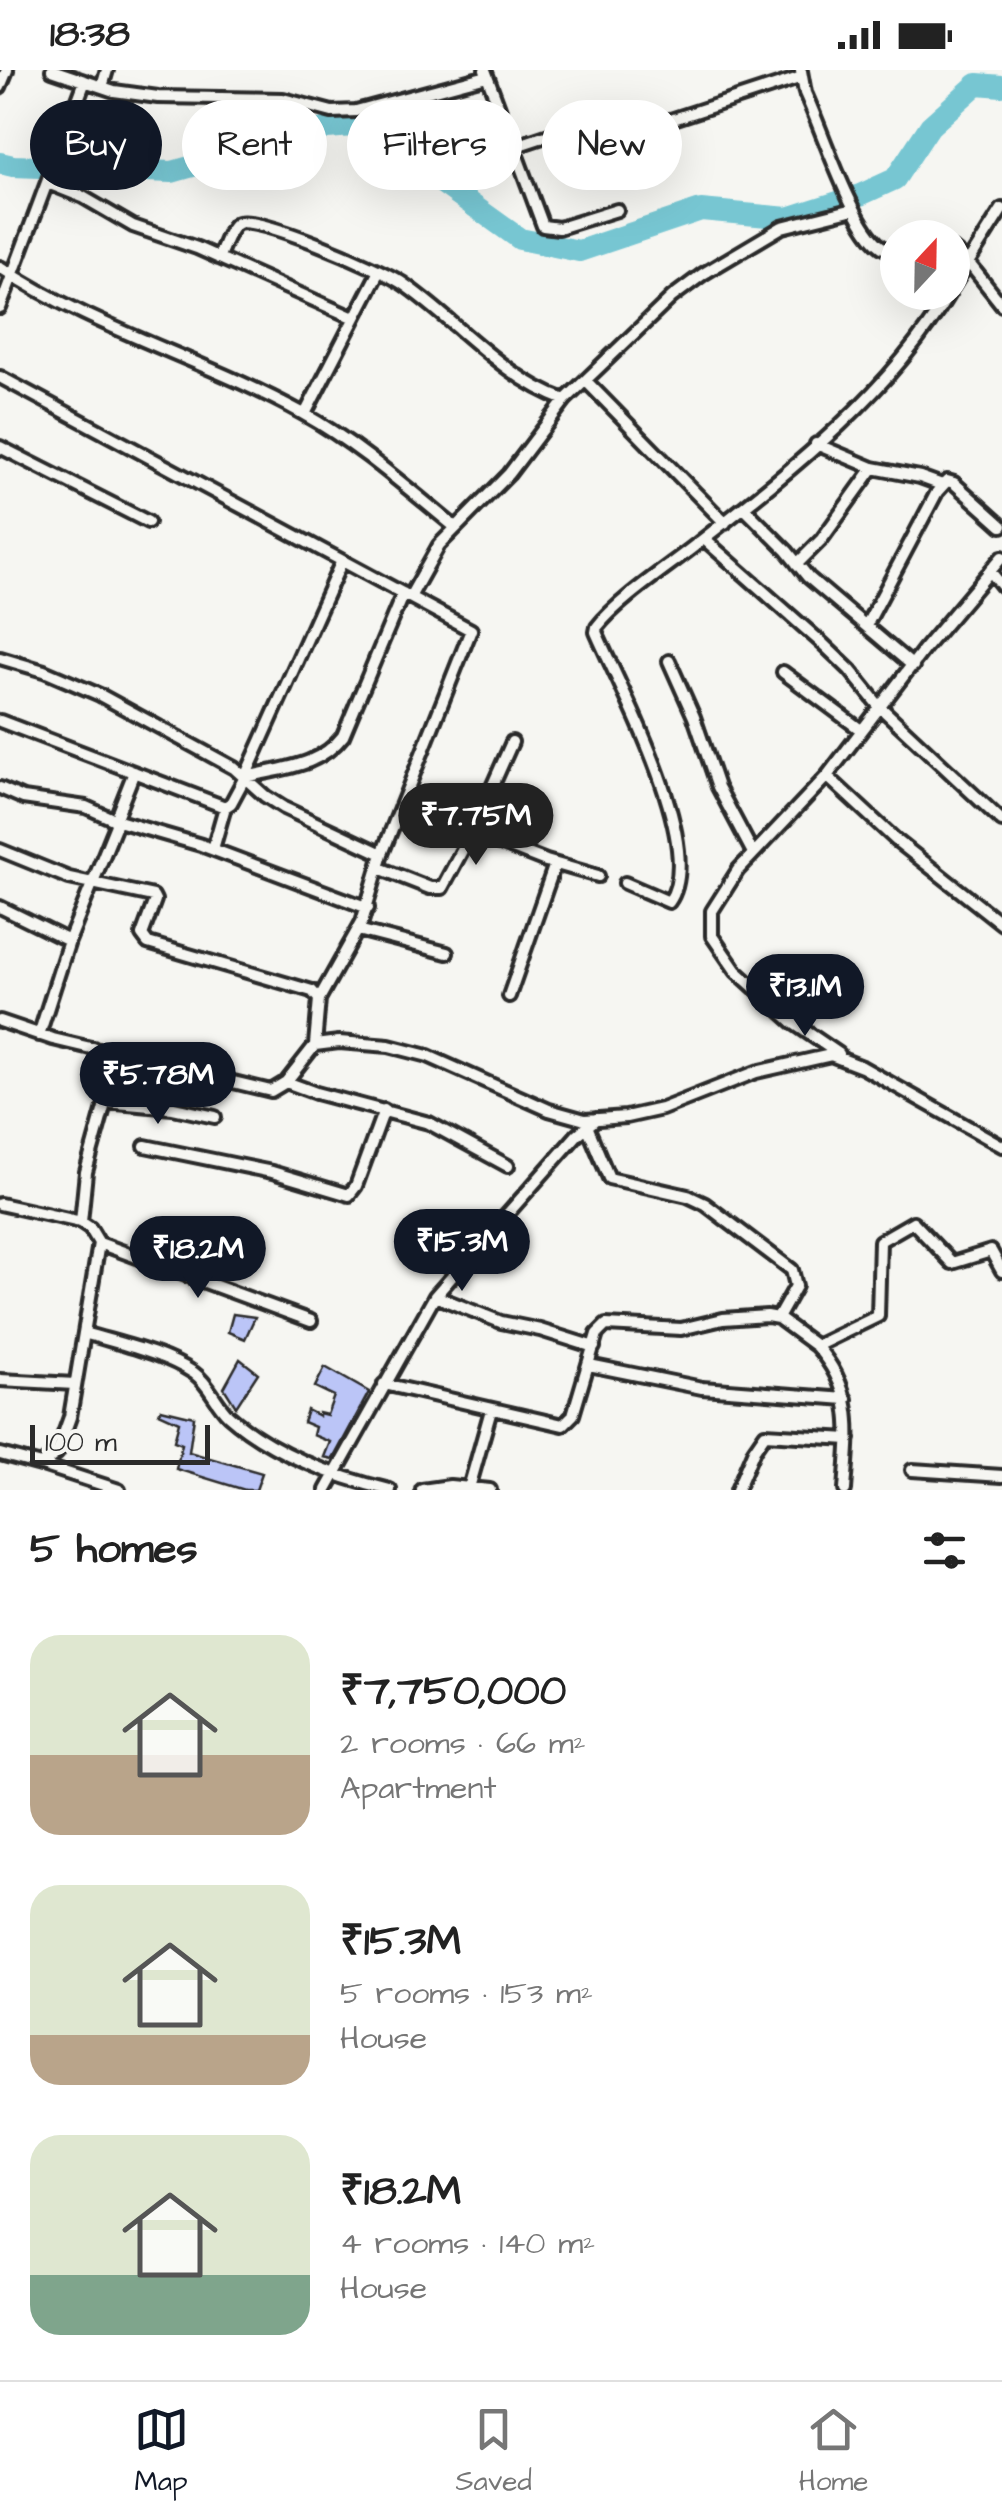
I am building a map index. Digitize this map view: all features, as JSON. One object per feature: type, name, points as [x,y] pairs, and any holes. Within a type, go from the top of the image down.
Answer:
[{"type":"street","points":[[0,87],[7,70]]},
{"type":"street","points":[[52,70],[102,87],[158,97],[283,99],[308,107],[344,111],[486,73],[496,100]]},
{"type":"street","points":[[102,87],[107,70]]},
{"type":"street","points":[[522,144],[564,130],[594,145],[802,73],[806,92],[853,207],[880,245]]},
{"type":"street","points":[[78,100],[85,81]]},
{"type":"street","points":[[522,170],[544,226],[559,228],[617,210]]},
{"type":"street","points":[[0,308],[45,190]]},
{"type":"street","points":[[69,190],[133,226],[176,239],[354,318]]},
{"type":"street","points":[[245,777],[330,753],[344,736],[406,595],[429,559],[509,474],[565,400],[672,297],[782,227],[853,207]]},
{"type":"street","points":[[970,260],[997,227],[1002,209]]},
{"type":"street","points":[[218,258],[237,223],[254,222],[379,270],[402,283],[521,376],[565,400]]},
{"type":"street","points":[[970,265],[1002,305]]},
{"type":"street","points":[[0,268],[152,346],[304,414],[377,463],[455,527]]},
{"type":"street","points":[[304,414],[379,270]]},
{"type":"street","points":[[625,882],[669,902],[676,890],[679,846],[658,773],[596,632],[597,626],[744,508],[896,371],[939,310]]},
{"type":"street","points":[[0,377],[471,630],[382,854],[368,908],[318,999],[316,1045],[286,1082],[271,1091],[262,1090],[0,1021]]},
{"type":"street","points":[[587,382],[725,523]]},
{"type":"street","points":[[816,444],[873,468],[920,476],[942,485]]},
{"type":"street","points":[[0,447],[148,522]]},
{"type":"street","points":[[797,564],[822,539],[873,468]]},
{"type":"street","points":[[866,626],[947,481],[1002,526]]},
{"type":"street","points":[[744,508],[797,564],[913,666]]},
{"type":"street","points":[[704,539],[824,644],[880,706],[1002,821]]},
{"type":"street","points":[[1002,557],[827,776],[738,870],[712,911],[712,936],[736,971],[795,1024],[846,1059],[1002,1146]]},
{"type":"street","points":[[213,849],[225,807],[245,777],[341,562]]},
{"type":"street","points":[[990,572],[1002,586]]},
{"type":"street","points":[[0,658],[75,682],[205,752],[284,808],[382,854]]},
{"type":"street","points":[[669,661],[694,716],[718,787],[753,853]]},
{"type":"street","points":[[783,672],[861,730]]},
{"type":"street","points":[[0,721],[225,807]]},
{"type":"street","points":[[379,868],[436,890],[442,888],[512,742]]},
{"type":"street","points":[[39,1034],[69,941],[134,772]]},
{"type":"street","points":[[827,776],[896,840],[1002,924]]},
{"type":"street","points":[[0,788],[24,798],[86,808],[213,849],[368,908]]},
{"type":"street","points":[[472,832],[598,876]]},
{"type":"street","points":[[0,850],[69,878],[153,896],[142,936],[148,943],[312,991],[318,999]]},
{"type":"street","points":[[509,996],[555,864]]},
{"type":"street","points":[[0,907],[69,941]]},
{"type":"street","points":[[358,930],[447,952]]},
{"type":"street","points":[[316,1045],[338,1042],[408,1051],[548,1110],[589,1121],[662,1109],[756,1072],[817,1057],[846,1059]]},
{"type":"street","points":[[81,1222],[86,1172],[109,1078],[93,1048]]},
{"type":"street","points":[[286,1082],[428,1123],[508,1166]]},
{"type":"street","points":[[106,1102],[173,1108],[216,1117]]},
{"type":"street","points":[[146,1146],[272,1172],[349,1195],[356,1186],[384,1110]]},
{"type":"street","points":[[326,1490],[435,1296],[589,1121]]},
{"type":"street","points":[[589,1121],[609,1178],[688,1196],[705,1204],[796,1274],[796,1286],[778,1318]]},
{"type":"street","points":[[0,1204],[81,1222],[97,1236],[99,1243],[64,1439],[57,1453],[42,1465]]},
{"type":"street","points":[[816,1346],[878,1316],[880,1240],[912,1222],[952,1263],[991,1252],[1002,1271]]},
{"type":"street","points":[[99,1243],[311,1321]]},
{"type":"street","points":[[435,1296],[501,1322],[594,1347]]},
{"type":"street","points":[[384,1384],[562,1425],[568,1422],[580,1398],[598,1334],[606,1324],[682,1329],[750,1316],[778,1318],[816,1346],[834,1366],[846,1398],[845,1490]]},
{"type":"street","points":[[84,1333],[183,1367],[198,1376],[229,1415],[263,1439],[334,1472],[390,1490]]},
{"type":"street","points":[[589,1365],[702,1388],[846,1398]]},
{"type":"street","points":[[0,1380],[75,1384]]},
{"type":"street","points":[[469,1488],[491,1410]]},
{"type":"street","points":[[737,1490],[765,1434],[848,1438]]},
{"type":"street","points":[[0,1454],[119,1490]]},
{"type":"street","points":[[912,1470],[1002,1476]]},
{"type":"street","points":[[422,1490],[450,1486],[490,1490]]},
{"type":"building","points":[[233,1314],[255,1317],[245,1339],[228,1332]]},
{"type":"building","points":[[240,1359],[258,1373],[236,1407],[224,1388]]},
{"type":"building","points":[[325,1367],[369,1392],[333,1459],[324,1457],[330,1442],[313,1435],[315,1427],[303,1422],[307,1410],[327,1415],[334,1396],[315,1387]]},
{"type":"building","points":[[161,1409],[194,1417],[189,1452],[262,1473],[256,1490],[176,1469],[182,1444],[174,1441],[179,1422],[159,1413]]},
{"type":"waterway","points":[[0,163],[172,172],[327,128],[379,124],[399,127],[421,168],[520,239],[579,251],[701,210],[788,218],[860,195],[895,179],[930,126],[977,84],[1002,86]]}]
